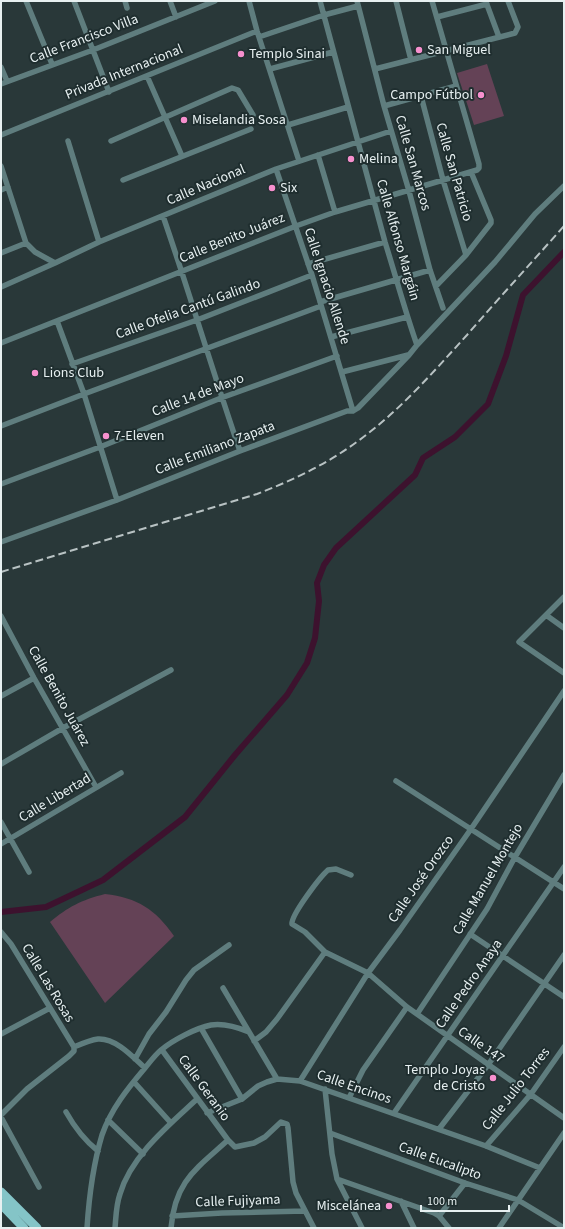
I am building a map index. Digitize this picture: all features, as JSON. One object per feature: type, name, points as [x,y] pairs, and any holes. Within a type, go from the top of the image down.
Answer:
[{"type":"main road","points":[[1,1192],[37,1228]]},
{"type":"main road","points":[[1,1204],[24,1228]]},
{"type":"street","points":[[26,1],[52,64]]},
{"type":"street","points":[[74,1],[109,92]]},
{"type":"street","points":[[125,1],[127,8]]},
{"type":"street","points":[[170,1],[176,17]]},
{"type":"street","name":"Calle Francisco Villa","points":[[4,82],[93,50],[215,1]]},
{"type":"street","points":[[249,1],[257,31],[299,161]]},
{"type":"street","name":"Calle Alfonso Margáin","points":[[320,1],[385,242],[417,346]]},
{"type":"street","points":[[396,1],[411,60]]},
{"type":"street","points":[[432,1],[479,164],[479,168],[474,171],[491,222],[466,255],[436,286]]},
{"type":"street","points":[[375,69],[515,33],[518,27],[508,1]]},
{"type":"street","points":[[437,16],[486,2],[499,37]]},
{"type":"street","points":[[259,37],[357,4]]},
{"type":"street","name":"Calle San Marcos","points":[[357,4],[384,106],[442,308]]},
{"type":"street","name":"Privada Internacional","points":[[1,135],[257,31]]},
{"type":"street","points":[[270,69],[333,52]]},
{"type":"street","points":[[1,67],[4,82]]},
{"type":"street","points":[[147,76],[164,118],[182,156]]},
{"type":"street","points":[[384,106],[456,86]]},
{"type":"street","points":[[111,141],[234,88],[238,90],[253,114]]},
{"type":"street","name":"Calle San Patricio","points":[[421,96],[443,180],[466,255]]},
{"type":"street","points":[[288,125],[348,106]]},
{"type":"street","points":[[123,180],[251,129]]},
{"type":"street","name":"Calle Nacional","points":[[1,287],[99,242],[276,169],[391,131]]},
{"type":"street","points":[[68,141],[99,242]]},
{"type":"street","points":[[318,155],[335,212]]},
{"type":"street","points":[[1,166],[26,243],[43,258],[55,263]]},
{"type":"street","name":"Calle Ignacio Allende","points":[[276,169],[312,275],[353,411]]},
{"type":"street","name":"Calle Benito Juárez","points":[[1,343],[296,226],[335,212],[474,171]]},
{"type":"street","name":"Calle Emiliano Zapata","points":[[1,542],[117,500],[346,411],[353,411],[364,402],[409,355],[495,262],[535,214],[564,186]]},
{"type":"street","points":[[1,190],[8,187]]},
{"type":"street","points":[[163,216],[182,271],[221,398],[240,451]]},
{"type":"street","points":[[308,264],[385,242]]},
{"type":"street","points":[[1,254],[26,243]]},
{"type":"street","points":[[1,426],[321,304],[397,279],[430,270]]},
{"type":"street","name":"Calle Ofelia Cantú Galindo","points":[[72,364],[196,320],[312,275]]},
{"type":"street","points":[[331,337],[407,317]]},
{"type":"street","points":[[57,321],[84,394],[117,500]]},
{"type":"street","points":[[342,372],[409,355]]},
{"type":"street","name":"Calle 14 de Mayo","points":[[1,484],[100,447],[221,398],[337,356]]},
{"type":"street","points":[[564,597],[519,642],[564,673]]},
{"type":"street","name":"Calle Benito Juárez","points":[[1,616],[34,678],[96,787]]},
{"type":"street","points":[[546,616],[564,628]]},
{"type":"street","points":[[1,764],[63,728],[171,670]]},
{"type":"street","points":[[1,696],[34,678]]},
{"type":"street","name":"Calle José Orozco","points":[[300,1081],[368,973],[471,829],[564,691]]},
{"type":"street","name":"Calle Libertad","points":[[1,844],[121,773]]},
{"type":"street","name":"Calle Manuel Montejo","points":[[417,1014],[487,909],[515,857],[564,775]]},
{"type":"street","points":[[396,781],[564,889]]},
{"type":"street","points":[[1,822],[29,872]]},
{"type":"street","name":"Calle Pedro Anaya","points":[[394,1113],[564,867]]},
{"type":"street","name":"Calle 147","points":[[351,875],[336,870],[328,870],[292,918],[292,924],[305,932],[325,952],[368,973],[407,1007],[564,1118]]},
{"type":"street","name":"Calle Las Rosas","points":[[1,932],[11,944],[74,1047]]},
{"type":"street","points":[[470,934],[564,997]]},
{"type":"street","points":[[135,1059],[148,1034],[166,1012],[194,970],[229,946]]},
{"type":"street","points":[[254,1041],[266,1032],[277,1019],[325,952]]},
{"type":"street","points":[[439,1129],[488,1065],[564,955]]},
{"type":"street","points":[[223,988],[277,1079]]},
{"type":"street","points":[[349,1098],[363,1070],[407,1007]]},
{"type":"street","points":[[1,1034],[50,1008]]},
{"type":"street","points":[[87,1228],[91,1185],[98,1151],[108,1120],[114,1109],[145,1068],[162,1050],[179,1039],[201,1028],[211,1025],[222,1025],[236,1027],[249,1032]]},
{"type":"street","points":[[201,1028],[242,1099]]},
{"type":"street","points":[[39,1187],[1,1116],[27,1089],[69,1056],[74,1051],[74,1047],[97,1039],[106,1040],[121,1048],[145,1068]]},
{"type":"street","name":"Calle Julio Torres","points":[[486,1146],[531,1094],[564,1047]]},
{"type":"street","name":"Calle Geranio","points":[[162,1050],[228,1140]]},
{"type":"street","name":"Calle Encinos","points":[[207,1113],[242,1099],[258,1086],[277,1079],[300,1081],[486,1146],[540,1168]]},
{"type":"street","points":[[134,1082],[171,1123]]},
{"type":"street","points":[[324,1089],[337,1179],[362,1228]]},
{"type":"street","points":[[115,1228],[120,1195],[127,1176],[143,1154],[171,1123],[197,1099]]},
{"type":"street","points":[[66,1112],[73,1126],[82,1138],[98,1151]]},
{"type":"street","points":[[108,1120],[143,1154]]},
{"type":"street","points":[[171,1228],[172,1216],[180,1190],[186,1180],[228,1140],[235,1146],[254,1143],[265,1137],[281,1122],[287,1124],[288,1128],[293,1182],[296,1193],[314,1228]]},
{"type":"street","name":"Calle Eucalipto","points":[[330,1133],[465,1183],[518,1200],[562,1225]]},
{"type":"street","points":[[499,1228],[564,1133]]},
{"type":"street","points":[[337,1179],[439,1216],[449,1228]]},
{"type":"street","points":[[439,1216],[465,1183]]},
{"type":"street","points":[[401,1201],[414,1228]]},
{"type":"street","name":"Calle Fujiyama","points":[[172,1216],[305,1211]]},
{"type":"shaded area","name":"Campo Fútbol","points":[[487,64],[504,116],[474,125],[457,73]]},
{"type":"shaded area","points":[[105,894],[127,898],[145,906],[160,919],[174,936],[105,1003],[50,922],[75,905]]},
{"type":"waterway","points":[[1,912],[46,907],[103,880],[185,817],[235,755],[287,695],[307,663],[315,638],[319,601],[317,583],[324,565],[336,548],[415,475],[423,458],[455,437],[488,404],[506,356],[523,295],[564,252]]},
{"type":"railway","points":[[1,572],[257,494],[300,476],[341,453],[380,424],[419,387],[564,226]]},
{"type":"place","name":"San Miguel","points":[[419,50]]},
{"type":"place","name":"Templo Sinai","points":[[241,54]]},
{"type":"place","name":"Campo Fútbol","points":[[481,95]]},
{"type":"place","name":"Miselandia Sosa","points":[[184,120]]},
{"type":"place","name":"Melina","points":[[351,159]]},
{"type":"place","name":"Six","points":[[272,188]]},
{"type":"place","name":"Lions Club","points":[[35,373]]},
{"type":"place","name":"7-Eleven","points":[[106,436]]},
{"type":"place","name":"Templo Joyas de Cristo","points":[[493,1078]]},
{"type":"place","name":"Miscelánea","points":[[389,1206]]}]
